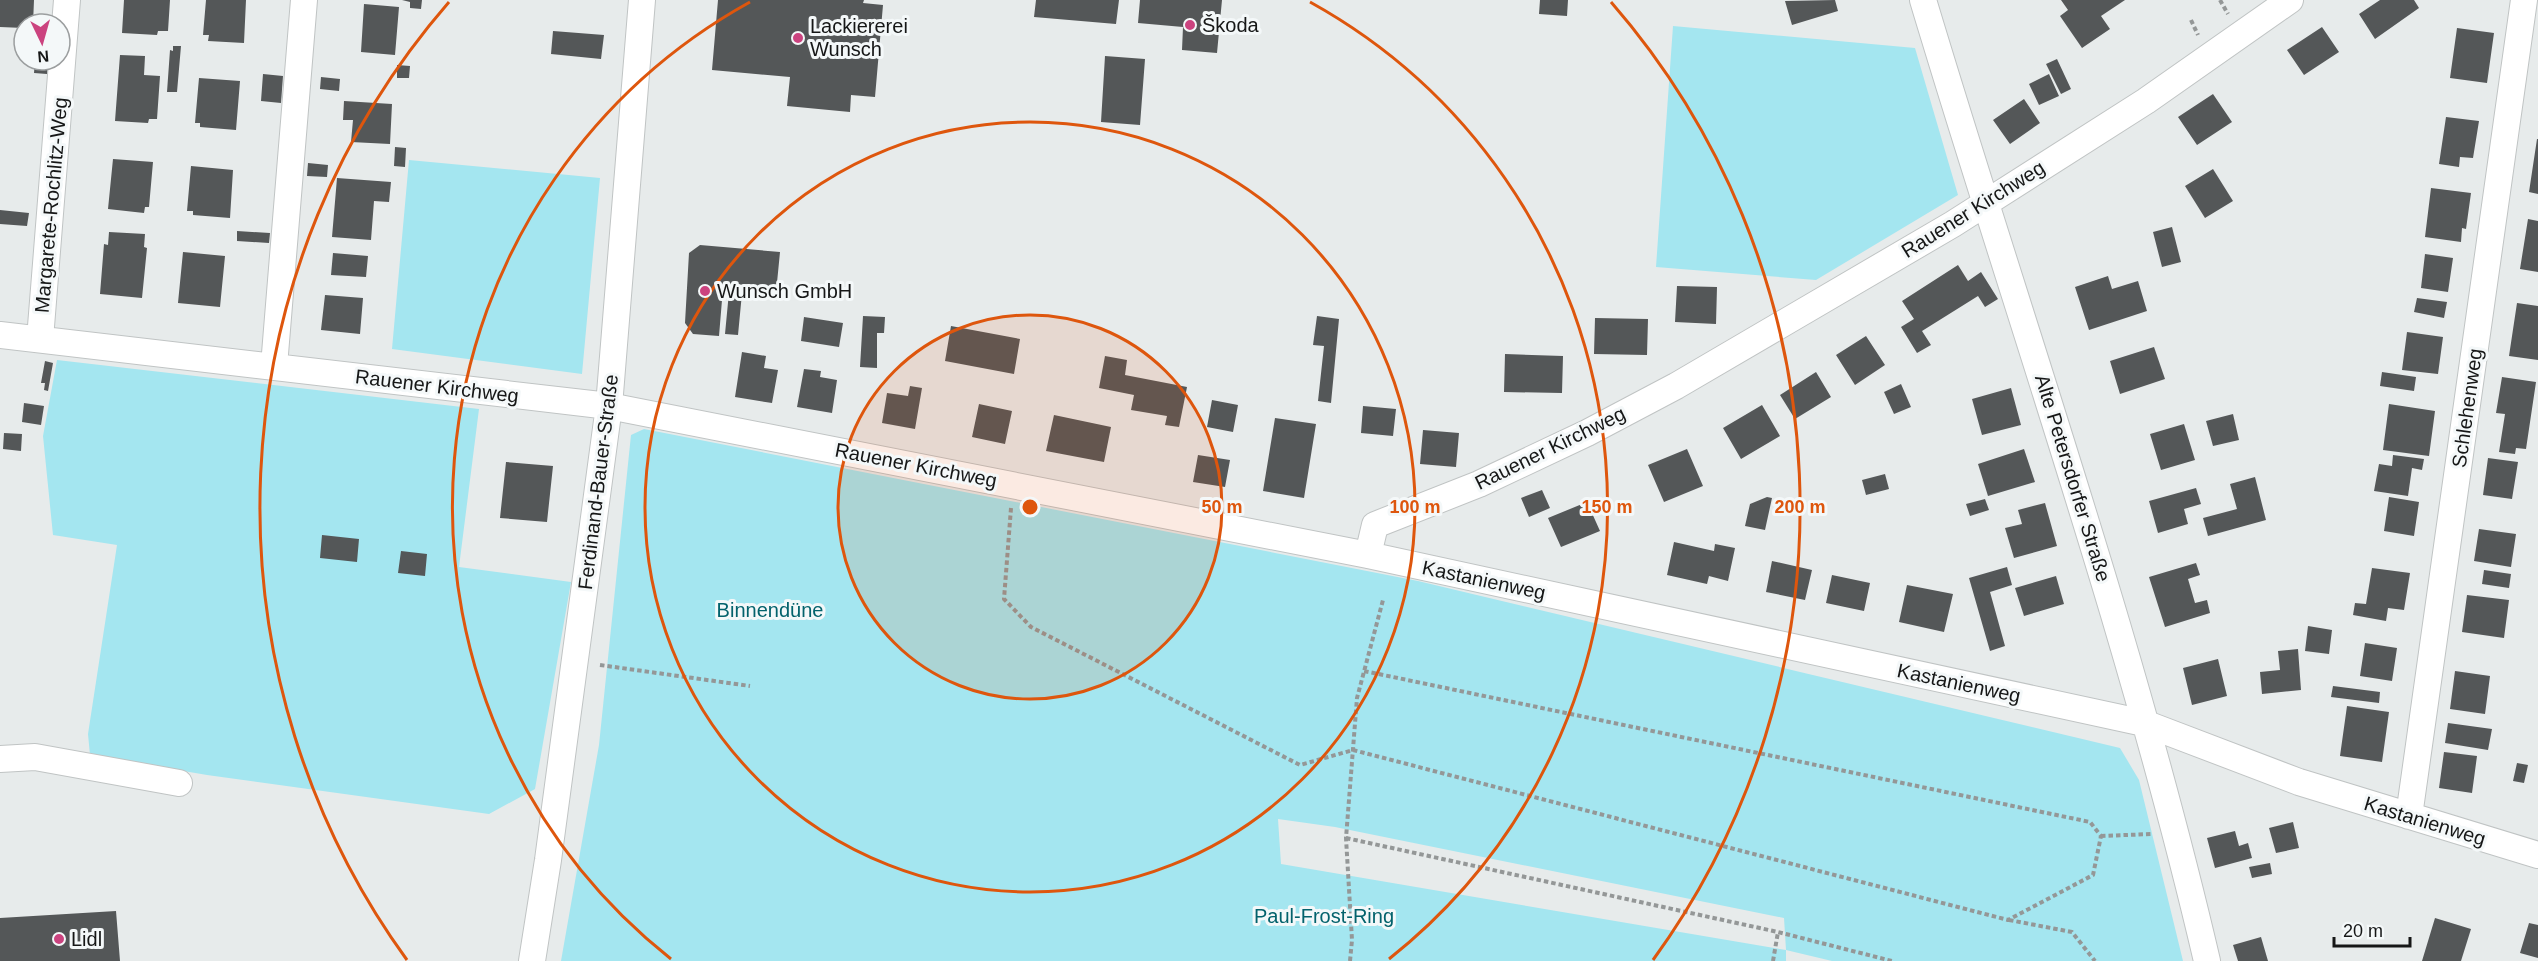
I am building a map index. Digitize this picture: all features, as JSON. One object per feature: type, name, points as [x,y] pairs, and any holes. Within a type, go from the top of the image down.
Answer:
[{"type":"street","name":"Margarete-Rochlitz-Weg","points":[[40,339],[68,0]]},
{"type":"street","points":[[274,366],[304,0]]},
{"type":"street","name":"Ferdinand-Bauer-Straße","points":[[532,961],[609,406],[642,0]]},
{"type":"street","name":"Alte Petersdorfer Straße","points":[[1923,0],[1972,163],[2100,564],[2177,834],[2207,961]]},
{"type":"street","name":"Rauener Kirchweg","points":[[0,335],[609,406],[1368,555],[1375,525],[1479,484],[1587,433],[1676,387],[1986,203],[2145,101],[2290,0]]},
{"type":"street","name":"Schlehenweg","points":[[2409,816],[2524,0]]},
{"type":"street","name":"Kastanienweg","points":[[1368,555],[2144,723],[2299,782],[2538,855]]},
{"type":"street","points":[[0,759],[35,757],[179,783]]},
{"type":"path","points":[[1012,484],[1004,599],[1031,627],[1300,765],[1353,750],[2008,920],[2072,932],[2095,961]]},
{"type":"path","points":[[1350,961],[1352,940],[1346,838],[1357,698],[1383,600]]},
{"type":"path","points":[[575,662],[750,686]]},
{"type":"path","points":[[1364,671],[2090,822],[2101,836],[2093,875],[2008,920]]},
{"type":"path","points":[[2101,836],[2177,834]]},
{"type":"path","points":[[1346,838],[1778,932],[1892,961]]},
{"type":"path","points":[[1773,961],[1778,932]]},
{"type":"green space","points":[[1673,26],[1915,48],[1958,195],[1816,280],[1656,267]]},
{"type":"green space","points":[[409,160],[600,178],[582,374],[392,349]]},
{"type":"green space","points":[[57,360],[479,409],[459,567],[571,582],[535,789],[489,814],[207,775],[90,755],[88,734],[117,545],[53,535],[43,436]]},
{"type":"green space","name":"Binnendüne","points":[[644,429],[1418,581],[2120,748],[2139,780],[2183,961],[1832,961],[1786,950],[1786,961],[561,961],[599,745],[631,435]],"holes":[[[1278,819],[1335,827],[1784,918],[1786,950],[1281,864]]]},
{"type":"building","points":[[0,0],[34,0],[34,12],[12,12],[12,28],[0,27]]},
{"type":"building","points":[[124,0],[170,0],[168,31],[158,31],[157,35],[122,33]]},
{"type":"building","points":[[206,0],[246,0],[244,43],[208,41],[209,35],[203,35]]},
{"type":"building","points":[[402,0],[422,0],[421,9],[410,8],[410,2]]},
{"type":"building","name":"Lackiererei Wunsch","points":[[718,0],[864,0],[863,3],[883,5],[875,97],[851,95],[850,112],[787,106],[790,77],[712,70]]},
{"type":"building","points":[[1036,0],[1119,0],[1116,24],[1034,17]]},
{"type":"building","name":"Škoda","points":[[1140,0],[1222,0],[1217,53],[1182,50],[1183,27],[1138,23]]},
{"type":"building","points":[[1540,0],[1568,0],[1567,16],[1539,14]]},
{"type":"building","points":[[1835,0],[1838,11],[1792,25],[1785,1]]},
{"type":"building","points":[[2061,0],[2125,0],[2101,16],[2110,29],[2082,48],[2060,16],[2068,10]]},
{"type":"building","points":[[2380,0],[2414,0],[2419,8],[2375,39],[2359,14]]},
{"type":"building","points":[[364,4],[399,7],[395,55],[361,52]]},
{"type":"building","points":[[2322,27],[2339,52],[2304,75],[2287,50]]},
{"type":"building","points":[[2457,28],[2494,33],[2487,83],[2450,78]]},
{"type":"building","points":[[553,31],[604,35],[601,59],[551,54]]},
{"type":"building","points":[[173,46],[181,46],[177,92],[167,92],[170,50],[173,51]]},
{"type":"building","points":[[120,55],[145,56],[144,75],[160,76],[157,119],[149,119],[148,123],[115,121]]},
{"type":"building","points":[[1105,56],[1145,59],[1140,125],[1101,122]]},
{"type":"building","points":[[2057,59],[2071,89],[2061,94],[2046,64]]},
{"type":"building","points":[[397,65],[410,66],[409,78],[397,78]]},
{"type":"building","points":[[263,74],[283,76],[281,103],[261,101]]},
{"type":"building","points":[[2049,74],[2059,96],[2039,105],[2029,84]]},
{"type":"building","points":[[321,77],[340,79],[339,91],[320,89]]},
{"type":"building","points":[[199,78],[240,81],[236,130],[200,127],[200,123],[195,123]]},
{"type":"building","points":[[2213,94],[2232,122],[2197,145],[2178,117]]},
{"type":"building","points":[[2024,99],[2040,123],[2010,144],[1993,120]]},
{"type":"building","points":[[344,101],[392,104],[390,144],[351,142],[353,120],[343,120]]},
{"type":"building","points":[[2446,117],[2479,121],[2473,158],[2460,157],[2459,167],[2439,164]]},
{"type":"building","points":[[2538,139],[2538,194],[2529,192]]},
{"type":"building","points":[[395,147],[406,148],[405,167],[394,166]]},
{"type":"building","points":[[113,159],[153,162],[149,207],[145,207],[144,213],[108,209]]},
{"type":"building","points":[[308,163],[328,165],[327,177],[307,176]]},
{"type":"building","points":[[191,166],[233,170],[230,218],[193,215],[193,211],[187,211]]},
{"type":"building","points":[[2213,169],[2233,201],[2205,218],[2185,186]]},
{"type":"building","points":[[337,178],[391,182],[389,202],[374,201],[371,240],[332,237]]},
{"type":"building","points":[[2431,188],[2471,193],[2466,229],[2462,228],[2461,242],[2425,237]]},
{"type":"building","points":[[0,210],[29,213],[27,226],[0,224]]},
{"type":"building","points":[[2528,219],[2538,221],[2538,272],[2520,269]]},
{"type":"building","points":[[2172,227],[2181,262],[2162,267],[2153,232]]},
{"type":"building","points":[[237,231],[270,233],[269,243],[237,241]]},
{"type":"building","points":[[109,232],[145,234],[144,247],[147,248],[142,298],[100,294],[104,244],[108,245]]},
{"type":"building","name":"Wunsch GmbH","points":[[700,245],[780,252],[776,293],[723,288],[719,336],[693,334],[685,323],[689,253]]},
{"type":"building","points":[[183,252],[225,256],[220,307],[178,303]]},
{"type":"building","points":[[333,253],[368,256],[366,277],[331,275]]},
{"type":"building","points":[[2425,254],[2453,258],[2448,292],[2421,288]]},
{"type":"building","points":[[1958,265],[1968,281],[1981,272],[1998,299],[1985,307],[1978,296],[1922,331],[1931,345],[1917,353],[1901,327],[1914,319],[1902,301]]},
{"type":"building","points":[[2108,276],[2112,289],[2138,281],[2147,311],[2089,330],[2075,287]]},
{"type":"building","points":[[1677,286],[1717,287],[1716,324],[1675,322]]},
{"type":"building","points":[[729,292],[742,293],[738,335],[725,334]]},
{"type":"building","points":[[325,295],[363,298],[360,334],[321,330]]},
{"type":"building","points":[[2417,298],[2447,302],[2444,318],[2414,312]]},
{"type":"building","points":[[2517,303],[2538,306],[2538,360],[2509,356]]},
{"type":"building","points":[[863,316],[885,317],[884,333],[877,333],[877,368],[860,367]]},
{"type":"building","points":[[1317,316],[1339,319],[1331,403],[1318,401],[1324,346],[1313,345]]},
{"type":"building","points":[[804,317],[843,323],[839,347],[801,341]]},
{"type":"building","points":[[1595,318],[1648,319],[1647,355],[1594,354]]},
{"type":"building","points":[[951,326],[1020,339],[1014,374],[945,361]]},
{"type":"building","points":[[2407,332],[2443,337],[2438,374],[2402,370]]},
{"type":"building","points":[[1866,336],[1885,365],[1855,385],[1836,355]]},
{"type":"building","points":[[2154,347],[2165,379],[2120,394],[2110,361]]},
{"type":"building","points":[[742,352],[766,356],[764,368],[778,370],[772,403],[735,397]]},
{"type":"building","points":[[1505,354],[1563,356],[1562,393],[1504,392]]},
{"type":"building","points":[[1105,356],[1127,360],[1125,375],[1187,387],[1179,427],[1165,425],[1167,416],[1131,410],[1134,395],[1099,388]]},
{"type":"building","points":[[45,361],[53,363],[48,391],[44,390],[45,383],[41,383]]},
{"type":"building","points":[[804,369],[821,371],[820,377],[837,380],[832,413],[797,407]]},
{"type":"building","points":[[1816,372],[1831,397],[1795,419],[1780,395]]},
{"type":"building","points":[[2382,372],[2416,377],[2414,391],[2380,386]]},
{"type":"building","points":[[2502,377],[2536,382],[2526,449],[2516,448],[2515,454],[2499,452],[2505,414],[2496,413]]},
{"type":"building","points":[[1901,384],[1911,407],[1894,414],[1884,392]]},
{"type":"building","points":[[910,386],[922,388],[915,429],[882,423],[887,393],[908,396]]},
{"type":"building","points":[[2011,388],[2021,425],[1982,435],[1972,399]]},
{"type":"building","points":[[1212,400],[1238,405],[1233,432],[1207,427]]},
{"type":"building","points":[[24,403],[44,406],[41,425],[22,422]]},
{"type":"building","points":[[979,404],[1012,411],[1005,444],[972,437]]},
{"type":"building","points":[[2389,404],[2435,411],[2429,456],[2383,450]]},
{"type":"building","points":[[1762,405],[1780,436],[1741,459],[1723,428]]},
{"type":"building","points":[[1363,406],[1396,409],[1393,436],[1361,433]]},
{"type":"building","points":[[2233,414],[2239,440],[2213,446],[2206,421]]},
{"type":"building","points":[[1054,415],[1111,427],[1104,462],[1046,451]]},
{"type":"building","points":[[1275,418],[1316,424],[1304,498],[1263,491]]},
{"type":"building","points":[[2184,424],[2195,460],[2161,470],[2150,434]]},
{"type":"building","points":[[1423,430],[1459,433],[1456,467],[1420,464]]},
{"type":"building","points":[[4,433],[22,434],[21,451],[3,449]]},
{"type":"building","points":[[1687,449],[1703,486],[1664,502],[1648,465]]},
{"type":"building","points":[[2024,449],[2035,482],[1988,496],[1978,464]]},
{"type":"building","points":[[1198,455],[1230,460],[1225,487],[1193,482]]},
{"type":"building","points":[[2393,455],[2424,459],[2422,470],[2412,468],[2408,496],[2374,491],[2379,464],[2392,466]]},
{"type":"building","points":[[2488,458],[2518,462],[2512,499],[2483,495]]},
{"type":"building","points":[[506,462],[553,466],[547,522],[500,518]]},
{"type":"building","points":[[1885,474],[1889,489],[1866,495],[1862,480]]},
{"type":"building","points":[[2255,477],[2266,520],[2208,536],[2203,518],[2237,509],[2230,484]]},
{"type":"building","points":[[2196,488],[2201,504],[2184,509],[2188,524],[2158,533],[2149,501]]},
{"type":"building","points":[[1542,490],[1550,508],[1529,517],[1521,498]]},
{"type":"building","points":[[1767,497],[1772,498],[1765,530],[1745,526],[1750,504]]},
{"type":"building","points":[[2389,497],[2419,502],[2414,536],[2384,531]]},
{"type":"building","points":[[1985,499],[1989,510],[1970,516],[1966,504]]},
{"type":"building","points":[[1587,502],[1600,531],[1561,547],[1548,518]]},
{"type":"building","points":[[2045,503],[2057,546],[2014,558],[2005,528],[2022,524],[2018,510]]},
{"type":"building","points":[[2479,529],[2516,534],[2511,567],[2474,561]]},
{"type":"building","points":[[322,535],[359,539],[357,562],[320,558]]},
{"type":"building","points":[[1674,542],[1714,551],[1715,544],[1735,548],[1728,581],[1709,576],[1707,584],[1667,575]]},
{"type":"building","points":[[401,551],[427,554],[425,576],[398,573]]},
{"type":"building","points":[[1772,561],[1812,570],[1805,600],[1766,592]]},
{"type":"building","points":[[2196,563],[2200,575],[2188,579],[2195,603],[2207,600],[2210,613],[2165,627],[2149,577]]},
{"type":"building","points":[[2007,567],[2012,585],[1990,592],[2005,646],[1990,651],[1969,578]]},
{"type":"building","points":[[2372,568],[2410,573],[2404,610],[2388,608],[2386,621],[2353,615],[2355,603],[2366,604]]},
{"type":"building","points":[[2484,570],[2511,574],[2509,588],[2482,584]]},
{"type":"building","points":[[1832,575],[1870,583],[1864,611],[1826,603]]},
{"type":"building","points":[[2056,576],[2064,604],[2024,616],[2015,588]]},
{"type":"building","points":[[1907,585],[1953,594],[1944,632],[1899,622]]},
{"type":"building","points":[[2467,595],[2509,600],[2504,638],[2462,632]]},
{"type":"building","points":[[2308,626],[2332,630],[2329,654],[2305,651]]},
{"type":"building","points":[[2365,643],[2397,648],[2392,681],[2360,676]]},
{"type":"building","points":[[2298,649],[2301,690],[2262,694],[2260,672],[2280,670],[2278,651]]},
{"type":"building","points":[[2218,659],[2227,696],[2192,705],[2183,668]]},
{"type":"building","points":[[2455,671],[2490,676],[2485,714],[2450,709]]},
{"type":"building","points":[[2333,686],[2380,692],[2379,703],[2331,697]]},
{"type":"building","points":[[2347,706],[2389,712],[2382,762],[2340,756]]},
{"type":"building","points":[[2448,723],[2492,729],[2488,750],[2445,743]]},
{"type":"building","points":[[2444,752],[2477,756],[2472,793],[2439,788]]},
{"type":"building","points":[[2517,763],[2528,765],[2524,783],[2513,781]]},
{"type":"building","points":[[2293,822],[2299,848],[2276,853],[2269,828]]},
{"type":"building","points":[[2235,831],[2239,846],[2248,843],[2252,858],[2215,868],[2207,838]]},
{"type":"building","points":[[2270,863],[2272,874],[2252,878],[2249,867]]},
{"type":"building","name":"Lidl","points":[[116,911],[120,961],[0,961],[0,918]]},
{"type":"building","points":[[2435,918],[2471,929],[2461,961],[2422,961]]},
{"type":"building","points":[[2529,923],[2538,925],[2538,958],[2520,953]]},
{"type":"building","points":[[2261,937],[2268,961],[2238,961],[2233,945]]},
{"type":"place","name":"Škoda","points":[[1190,25]]},
{"type":"place","name":"Lackiererei Wunsch","points":[[798,38]]},
{"type":"place","name":"Wunsch GmbH","points":[[705,291]]},
{"type":"place","name":"Lidl","points":[[59,939]]},
{"type":"park label","name":"Paul-Frost-Ring","points":[[1324,916]]}]
